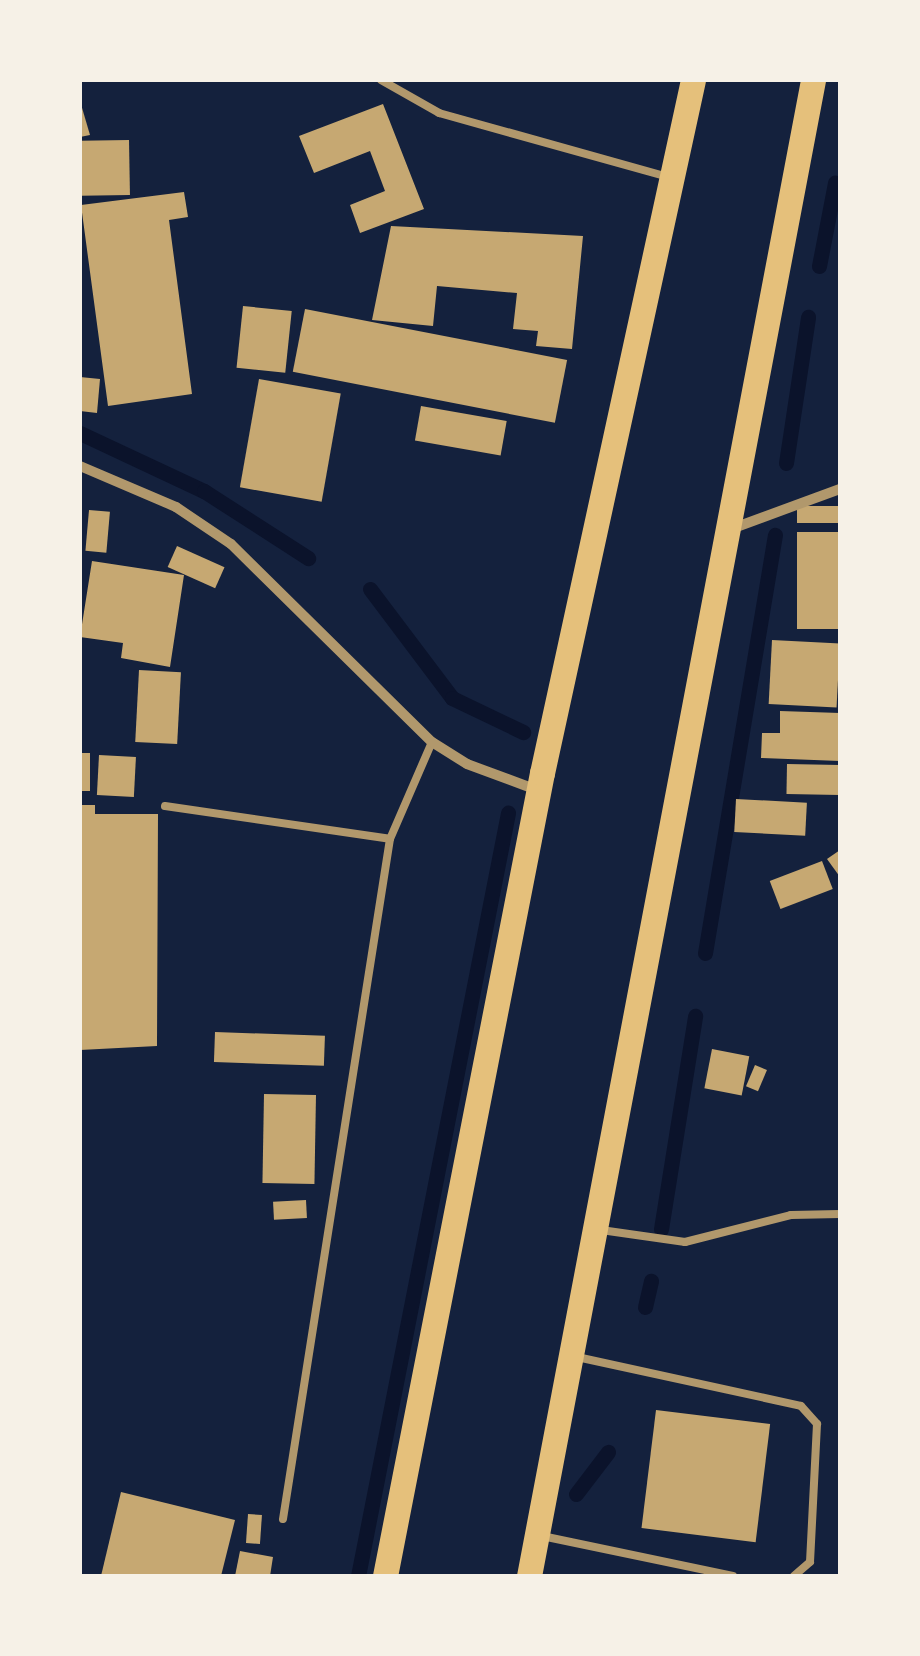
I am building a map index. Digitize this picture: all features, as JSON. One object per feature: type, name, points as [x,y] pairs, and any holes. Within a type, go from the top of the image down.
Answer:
[{"type":"main road","points":[[384,1576],[542,773],[693,80]]},
{"type":"main road","points":[[530,1576],[813,80]]},
{"type":"street","points":[[80,466],[176,506],[231,544],[432,742],[532,788],[542,773]]},
{"type":"street","points":[[730,529],[840,489]]},
{"type":"lane","points":[[380,80],[439,113],[672,178]]},
{"type":"lane","points":[[284,1519],[390,839],[432,742]]},
{"type":"lane","points":[[165,806],[390,839]]},
{"type":"lane","points":[[596,1229],[685,1242],[790,1216],[840,1214]]},
{"type":"lane","points":[[572,1356],[801,1406],[818,1424],[810,1562],[794,1576]]},
{"type":"lane","points":[[539,1535],[733,1576]]},
{"type":"building","points":[[80,101],[90,135],[80,137]]},
{"type":"building","points":[[383,104],[424,209],[360,233],[350,205],[385,191],[370,151],[314,173],[299,136]]},
{"type":"building","points":[[129,140],[130,195],[81,196],[80,141]]},
{"type":"building","points":[[184,192],[188,217],[169,220],[192,394],[108,406],[81,205]]},
{"type":"building","points":[[391,226],[583,236],[572,349],[536,346],[538,331],[513,329],[517,293],[437,286],[433,326],[372,320]]},
{"type":"building","points":[[243,306],[292,311],[285,373],[237,368]]},
{"type":"building","points":[[305,309],[567,360],[555,423],[293,372]]},
{"type":"building","points":[[80,377],[100,379],[97,413],[80,411]]},
{"type":"building","points":[[259,379],[341,393],[322,502],[240,487]]},
{"type":"building","points":[[421,406],[507,421],[501,456],[415,440]]},
{"type":"building","points":[[797,506],[840,506],[840,523],[797,523]]},
{"type":"building","points":[[89,510],[110,512],[106,553],[85,551]]},
{"type":"building","points":[[797,532],[840,532],[840,629],[797,629]]},
{"type":"building","points":[[177,546],[225,567],[215,588],[168,567]]},
{"type":"building","points":[[92,561],[184,575],[170,667],[121,658],[123,643],[80,637]]},
{"type":"building","points":[[772,640],[840,644],[837,707],[769,704]]},
{"type":"building","points":[[139,670],[181,672],[177,744],[135,742]]},
{"type":"building","points":[[780,711],[840,713],[840,761],[761,758],[762,733],[780,733]]},
{"type":"building","points":[[80,753],[90,753],[90,791],[80,791]]},
{"type":"building","points":[[99,755],[136,757],[134,797],[97,795]]},
{"type":"building","points":[[787,764],[840,765],[839,795],[786,794]]},
{"type":"building","points":[[736,799],[807,803],[805,836],[734,832]]},
{"type":"building","points":[[80,805],[95,805],[95,814],[158,814],[157,1046],[80,1050]]},
{"type":"building","points":[[840,850],[840,877],[827,859]]},
{"type":"building","points":[[822,861],[833,889],[780,909],[770,881]]},
{"type":"building","points":[[215,1032],[325,1036],[324,1066],[214,1062]]},
{"type":"building","points":[[712,1049],[749,1056],[742,1096],[704,1088]]},
{"type":"building","points":[[755,1065],[767,1070],[758,1091],[746,1086]]},
{"type":"building","points":[[264,1094],[316,1095],[314,1184],[262,1183]]},
{"type":"building","points":[[306,1200],[307,1218],[274,1220],[273,1202]]},
{"type":"building","points":[[656,1410],[770,1424],[756,1542],[641,1528]]},
{"type":"building","points":[[121,1492],[235,1520],[221,1576],[101,1576]]},
{"type":"building","points":[[248,1514],[262,1515],[260,1544],[246,1543]]},
{"type":"building","points":[[240,1551],[273,1557],[270,1576],[235,1576]]},
{"type":"waterway","points":[[819,266],[835,183]]},
{"type":"waterway","points":[[786,463],[808,317]]},
{"type":"waterway","points":[[80,433],[204,491],[308,558]]},
{"type":"waterway","points":[[705,953],[775,535]]},
{"type":"waterway","points":[[370,589],[452,698],[523,732]]},
{"type":"waterway","points":[[358,1576],[508,813]]},
{"type":"waterway","points":[[661,1229],[695,1016]]},
{"type":"waterway","points":[[645,1307],[651,1281]]},
{"type":"waterway","points":[[576,1494],[608,1452]]}]
